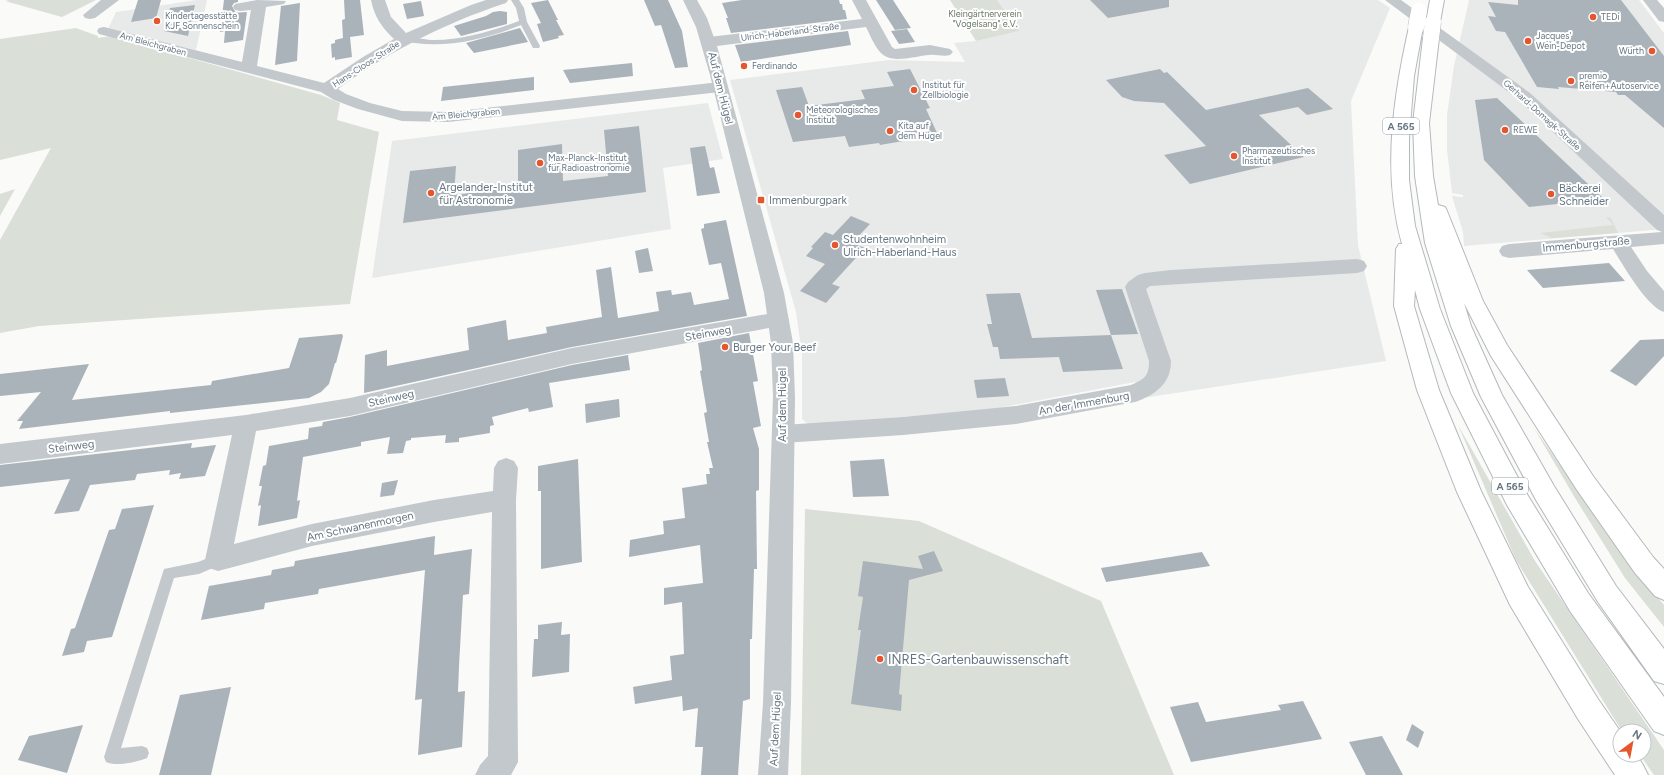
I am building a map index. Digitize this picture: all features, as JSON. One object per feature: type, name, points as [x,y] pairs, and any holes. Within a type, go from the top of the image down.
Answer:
[{"type":"highway","name":"A 565","points":[[1437,0],[1421,123],[1424,176],[1435,243],[1461,326],[1492,397],[1545,493],[1607,594],[1664,671]]},
{"type":"highway","name":"A 565","points":[[1418,13],[1406,76],[1400,139],[1400,180],[1406,226],[1430,309],[1462,393],[1516,498],[1579,602],[1664,721]]},
{"type":"highway","points":[[1424,176],[1473,301],[1499,350],[1585,483],[1644,564],[1664,588]]},
{"type":"highway","points":[[1406,226],[1404,306],[1428,390],[1469,492],[1519,596],[1588,709],[1633,775]]},
{"type":"street","points":[[90,15],[102,5],[112,0]]},
{"type":"street","points":[[378,0],[384,18],[391,28],[404,39]]},
{"type":"street","name":"Hans-Cloos-Straße","points":[[327,89],[374,56],[404,39],[441,21],[501,0]]},
{"type":"street","name":"Auf dem Hügel","points":[[690,0],[709,42],[772,286],[782,343],[784,397],[777,703],[772,775]]},
{"type":"street","points":[[859,0],[886,50],[899,54],[930,50],[946,52]]},
{"type":"street","name":"Gerhard-Domagk-Straße","points":[[1392,0],[1445,37],[1524,96],[1664,226]]},
{"type":"street","points":[[1650,0],[1664,18]]},
{"type":"street","points":[[240,7],[279,1]]},
{"type":"street","points":[[249,69],[259,4]]},
{"type":"street","name":"Ulrich-Haberland-Straße","points":[[709,42],[871,22]]},
{"type":"street","name":"Am Bleichgraben","points":[[104,31],[327,89],[340,97],[364,106],[402,116],[425,117],[462,115],[720,87]]},
{"type":"street","name":"Immenburgstraße","points":[[1509,251],[1664,238]]},
{"type":"street","points":[[1618,242],[1640,276],[1664,305]]},
{"type":"street","name":"An der Immenburg","points":[[783,434],[903,426],[1016,415],[1135,393],[1147,387],[1156,380],[1161,371],[1160,361],[1135,287],[1145,280],[1171,276],[1357,266]]},
{"type":"street","name":"Steinweg","points":[[0,454],[246,424],[350,407],[572,356],[779,320]]},
{"type":"street","points":[[218,560],[246,424]]},
{"type":"street","points":[[490,775],[503,762],[504,500],[506,468]]},
{"type":"street","name":"Am Schwanenmorgen","points":[[218,560],[312,535],[434,511],[504,500]]},
{"type":"lane","points":[[515,0],[520,8],[523,22],[536,46]]},
{"type":"lane","name":"Hans-Cloos-Straße","points":[[404,39],[433,42],[453,40],[485,34],[523,22]]},
{"type":"lane","name":"Am Schwanenmorgen","points":[[142,753],[111,757],[169,573],[199,568],[218,560]]},
{"type":"shaded area","name":"Kindertagesstätte KJF Sonnenschein","points":[[197,0],[207,0],[196,50],[108,29],[116,12]]},
{"type":"shaded area","points":[[997,0],[1378,0],[1390,8],[1351,101],[1358,245],[1386,361],[1143,398],[1135,382],[983,411],[808,424],[802,419],[802,354],[796,312],[730,80],[889,60],[965,62],[954,43],[976,41],[1018,31]]},
{"type":"shaded area","points":[[1469,0],[1639,0],[1664,33],[1664,229],[1464,246],[1463,232],[1452,196],[1463,197],[1463,195],[1452,193],[1447,150],[1447,115],[1454,66]]},
{"type":"shaded area","points":[[708,103],[723,159],[663,168],[671,229],[372,278],[392,141]]},
{"type":"green space","points":[[96,0],[62,17],[5,1]]},
{"type":"green space","name":"Kleingärtnerverein \"Vogelsang\" e.V.","points":[[950,0],[997,0],[1019,31],[976,41]]},
{"type":"green space","points":[[76,28],[98,36],[98,38],[111,36],[321,95],[340,103],[337,120],[379,132],[350,304],[39,326],[0,333],[0,240],[51,148],[0,160],[0,39]]},
{"type":"green space","points":[[15,189],[0,216],[0,194]]},
{"type":"green space","points":[[1606,217],[1611,218],[1618,233],[1552,238],[1540,233],[1613,225]]},
{"type":"green space","points":[[1458,425],[1535,561],[1646,723],[1617,723],[1516,560]]},
{"type":"green space","points":[[1534,428],[1630,564],[1664,605],[1664,627],[1625,578],[1575,498]]},
{"type":"green space","points":[[805,509],[919,521],[1101,601],[1174,775],[801,775]]},
{"type":"green space","points":[[1652,732],[1664,750],[1664,775],[1654,775],[1646,763],[1652,763]]},
{"type":"building","points":[[138,0],[161,0],[156,18],[131,22]]},
{"type":"building","points":[[224,0],[238,0],[238,2],[234,3],[232,6],[236,13],[247,12],[243,40],[224,43],[225,31],[220,32]]},
{"type":"building","points":[[344,0],[360,0],[364,35],[350,37],[352,57],[335,60],[335,57],[332,58],[331,44],[335,43],[335,40],[343,38],[342,20],[345,19]]},
{"type":"building","points":[[548,0],[564,35],[558,36],[559,38],[543,42],[537,24],[541,23],[531,3]]},
{"type":"building","points":[[644,0],[668,0],[682,31],[688,67],[675,68],[661,25],[655,26]]},
{"type":"building","points":[[742,0],[839,0],[840,4],[842,4],[843,10],[845,10],[847,19],[731,33],[726,18],[728,18],[722,3]]},
{"type":"building","points":[[876,0],[893,0],[911,28],[895,30]]},
{"type":"building","points":[[1090,0],[1169,0],[1169,7],[1108,18]]},
{"type":"building","points":[[1518,0],[1621,0],[1664,56],[1664,128],[1625,95],[1618,95],[1616,92],[1558,87],[1559,89],[1537,87],[1505,32],[1496,31],[1488,16],[1496,17],[1488,2],[1518,5]]},
{"type":"building","points":[[421,1],[424,16],[407,19],[403,4]]},
{"type":"building","points":[[300,3],[297,61],[275,65],[281,6]]},
{"type":"building","points":[[195,5],[188,36],[164,31],[170,8]]},
{"type":"building","points":[[493,12],[507,12],[507,24],[461,36],[454,26],[486,16]]},
{"type":"building","points":[[520,28],[528,42],[474,53],[466,43]]},
{"type":"building","points":[[907,29],[915,42],[899,44],[891,31]]},
{"type":"building","points":[[848,31],[851,45],[741,62],[735,45]]},
{"type":"building","points":[[632,63],[633,76],[570,83],[563,70]]},
{"type":"building","points":[[910,69],[930,108],[926,109],[938,135],[880,145],[879,143],[849,147],[845,136],[793,142],[776,90],[802,87],[809,106],[865,99],[861,90],[894,86],[887,72]]},
{"type":"building","points":[[1160,69],[1164,73],[1167,72],[1206,110],[1308,88],[1333,109],[1307,115],[1298,107],[1259,115],[1304,157],[1190,184],[1164,155],[1206,146],[1164,103],[1134,101],[1122,97],[1106,80]]},
{"type":"building","points":[[534,77],[534,90],[441,101],[443,87]]},
{"type":"building","name":"REWE","points":[[1497,98],[1604,199],[1529,207],[1484,160],[1475,100]]},
{"type":"building","name":"Max-Planck-Institut für Radioastronomie","points":[[639,126],[646,192],[403,223],[410,171],[456,166],[454,195],[518,187],[518,150],[562,144],[563,181],[608,176],[604,130]]},
{"type":"building","points":[[705,146],[710,168],[714,167],[720,193],[697,196],[690,148]]},
{"type":"building","name":"Studentenwohnheim Ulrich-Haberland-Haus","points":[[851,216],[870,224],[852,243],[865,248],[832,284],[840,287],[826,303],[800,291],[825,264],[806,256],[813,248],[811,247],[825,232],[833,235]]},
{"type":"building","points":[[726,220],[747,316],[572,347],[364,393],[365,355],[387,350],[387,366],[469,350],[467,328],[506,320],[508,340],[547,333],[546,327],[602,317],[596,270],[611,267],[618,318],[659,311],[656,292],[671,290],[672,295],[691,292],[694,305],[729,299],[721,263],[709,265],[701,229],[704,228],[704,224]]},
{"type":"building","points":[[648,248],[653,271],[639,273],[635,251]]},
{"type":"building","points":[[1609,263],[1625,281],[1543,288],[1527,270]]},
{"type":"building","points":[[1122,289],[1138,334],[1111,335],[1096,290]]},
{"type":"building","points":[[1020,293],[1032,338],[1111,335],[1123,369],[1063,372],[1059,357],[1000,359],[998,347],[993,347],[987,324],[992,324],[986,294]]},
{"type":"building","points":[[749,333],[758,381],[753,382],[761,426],[753,428],[759,449],[759,490],[756,491],[757,569],[754,569],[752,639],[750,639],[750,699],[743,701],[738,775],[701,775],[703,747],[695,747],[698,708],[683,711],[682,696],[635,704],[633,687],[672,680],[670,656],[684,654],[682,602],[664,605],[664,588],[703,583],[700,545],[629,557],[630,540],[664,534],[663,521],[685,518],[682,488],[707,484],[706,474],[710,474],[709,468],[713,468],[707,442],[709,442],[704,413],[707,412],[700,371],[702,370],[698,343]]},
{"type":"building","points":[[342,334],[343,336],[336,363],[329,384],[321,392],[309,398],[170,413],[170,411],[19,429],[23,421],[17,421],[41,392],[0,396],[0,374],[89,364],[72,400],[211,385],[212,381],[289,368],[299,338]]},
{"type":"building","points":[[1664,339],[1664,356],[1636,386],[1610,371],[1640,340]]},
{"type":"building","points":[[628,355],[630,370],[549,383],[553,407],[529,412],[528,408],[492,417],[494,425],[490,426],[490,433],[459,438],[459,442],[445,443],[446,435],[411,438],[411,440],[406,441],[403,453],[387,454],[390,437],[361,442],[361,446],[303,457],[297,501],[300,500],[297,518],[258,526],[261,505],[258,506],[262,486],[259,486],[263,466],[266,465],[269,446],[308,439],[309,428],[322,426],[323,422],[572,365]]},
{"type":"building","points":[[1005,378],[1009,396],[977,398],[974,380]]},
{"type":"building","points":[[619,399],[620,417],[586,423],[585,404]]},
{"type":"building","points":[[192,443],[191,448],[216,445],[205,476],[179,479],[181,473],[169,475],[170,470],[137,474],[135,480],[90,485],[79,511],[54,514],[70,479],[0,487],[0,465]]},
{"type":"building","points":[[578,459],[582,562],[541,569],[541,491],[538,491],[538,466]]},
{"type":"building","points":[[884,459],[889,496],[853,497],[850,461]]},
{"type":"building","points":[[398,480],[394,495],[380,497],[382,483]]},
{"type":"building","points":[[154,505],[112,637],[87,641],[84,652],[62,656],[71,629],[75,628],[109,530],[115,529],[122,509]]},
{"type":"building","points":[[435,536],[434,555],[472,549],[469,594],[463,595],[459,666],[458,692],[465,691],[462,747],[418,755],[422,699],[415,700],[425,570],[319,589],[318,594],[265,603],[264,609],[201,620],[209,586],[271,575],[272,570],[294,566],[295,561]]},
{"type":"building","name":"INRES-Gartenbauwissenschaft","points":[[934,551],[943,571],[909,580],[899,694],[902,695],[901,711],[851,704],[861,630],[858,630],[863,597],[858,596],[863,561],[923,569],[918,556]]},
{"type":"building","points":[[1202,552],[1210,566],[1106,582],[1101,568]]},
{"type":"building","points":[[562,622],[561,635],[570,634],[569,672],[532,677],[534,639],[538,639],[538,625]]},
{"type":"building","points":[[231,687],[211,775],[159,775],[180,695]]},
{"type":"building","points":[[1303,701],[1322,739],[1191,762],[1170,707],[1198,702],[1206,722],[1281,710],[1278,705]]},
{"type":"building","points":[[1412,724],[1424,732],[1418,748],[1406,740]]},
{"type":"building","points":[[83,725],[67,773],[18,760],[29,736]]},
{"type":"building","points":[[1382,736],[1403,775],[1366,775],[1349,742]]},
{"type":"place","name":"TEDi","points":[[1593,17]]},
{"type":"place","name":"Kindertagesstätte KJF Sonnenschein","points":[[157,21]]},
{"type":"place","name":"Jacques' Wein-Depot","points":[[1528,41]]},
{"type":"place","name":"Würth","points":[[1652,51]]},
{"type":"place","name":"Ferdinando","points":[[744,66]]},
{"type":"place","name":"premio Reifen+Autoservice","points":[[1571,81]]},
{"type":"place","name":"Institut für Zellbiologie","points":[[914,90]]},
{"type":"place","name":"Meteorologisches Institut","points":[[798,115]]},
{"type":"place","name":"REWE","points":[[1505,130]]},
{"type":"place","name":"Kita auf dem Hügel","points":[[890,131]]},
{"type":"place","name":"Pharmazeutisches Institut","points":[[1234,156]]},
{"type":"place","name":"Max-Planck-Institut für Radioastronomie","points":[[540,163]]},
{"type":"place","name":"Argelander-Institut für Astronomie","points":[[431,193]]},
{"type":"place","name":"Bäckerei Schneider","points":[[1551,194]]},
{"type":"place","name":"Immenburgpark","points":[[761,200]]},
{"type":"place","name":"Studentenwohnheim Ulrich-Haberland-Haus","points":[[835,245]]},
{"type":"place","name":"Burger Your Beef","points":[[725,347]]},
{"type":"place","name":"INRES-Gartenbauwissenschaft","points":[[880,659]]}]
